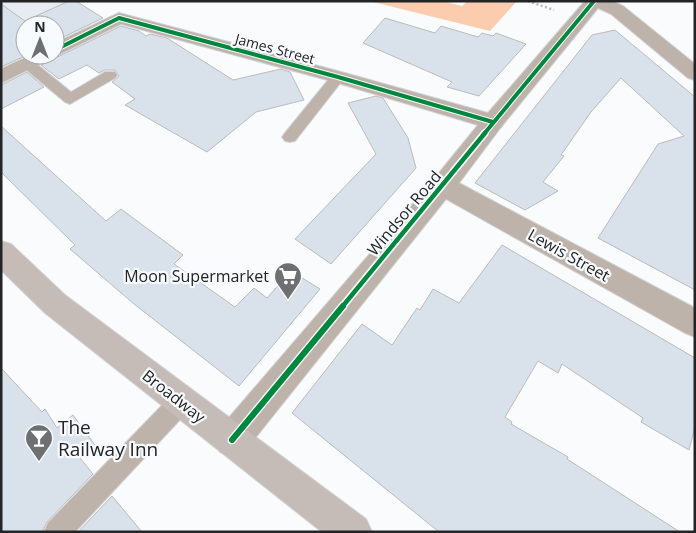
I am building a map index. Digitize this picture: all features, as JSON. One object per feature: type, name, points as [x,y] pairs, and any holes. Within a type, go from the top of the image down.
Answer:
[{"type":"main road","name":"Broadway","points":[[1,252],[55,304],[353,532]]},
{"type":"street","points":[[596,1],[617,10],[695,74]]},
{"type":"street","name":"Windsor Road","points":[[232,440],[443,186],[493,122],[596,1]]},
{"type":"street","name":"James Street","points":[[65,45],[119,18],[338,77],[493,122]]},
{"type":"street","points":[[1,76],[24,65]]},
{"type":"street","name":"Lewis Street","points":[[443,186],[695,323]]},
{"type":"lane","points":[[42,65],[70,99],[110,75]]},
{"type":"lane","points":[[290,137],[338,77]]},
{"type":"lane","points":[[57,532],[181,402]]},
{"type":"shaded area","points":[[1,1],[65,1],[98,16],[65,23],[65,15],[15,15],[15,42],[1,66]]},
{"type":"shaded area","points":[[369,1],[442,1],[462,6],[468,1],[517,1],[490,31]]},
{"type":"building","points":[[69,1],[76,1],[103,18],[65,36],[65,15],[38,15]]},
{"type":"building","points":[[1,4],[17,15],[15,15],[15,61],[1,67]]},
{"type":"building","points":[[385,18],[435,33],[441,26],[478,37],[482,33],[493,36],[496,33],[526,44],[479,96],[447,87],[452,82],[363,43]]},
{"type":"building","points":[[121,26],[139,31],[146,36],[150,34],[167,38],[233,80],[281,69],[290,72],[304,100],[256,112],[207,152],[125,105],[135,99],[112,82],[119,76],[115,70],[105,70],[99,73],[87,65],[59,79],[41,65],[65,65],[65,53]]},
{"type":"building","points":[[615,30],[695,97],[695,290],[598,238],[658,144],[684,136],[621,78],[591,112],[561,155],[564,156],[543,182],[558,191],[525,210],[475,183],[592,35]]},
{"type":"building","points":[[27,72],[44,87],[1,109],[1,85]]},
{"type":"building","points":[[376,96],[383,98],[408,138],[416,168],[331,264],[295,239],[376,154],[348,103]]},
{"type":"building","points":[[1,126],[106,221],[121,209],[183,255],[174,264],[235,307],[254,288],[267,298],[291,271],[320,289],[239,386],[134,304],[70,249],[75,245],[1,172]]},
{"type":"building","points":[[502,245],[695,358],[695,427],[689,450],[641,422],[643,418],[562,364],[558,373],[538,361],[505,417],[512,422],[511,424],[568,457],[567,459],[680,532],[439,532],[292,413],[362,324],[392,345],[417,308],[420,310],[433,289],[459,303]]},
{"type":"building","points":[[1,368],[42,412],[45,409],[57,428],[73,415],[95,445],[80,458],[93,474],[47,522],[42,532],[1,532]]},
{"type":"building","points":[[112,496],[142,532],[78,532]]},
{"type":"cycle path","points":[[232,440],[594,1]]},
{"type":"cycle path","points":[[65,45],[119,18],[338,77],[493,122]]},
{"type":"place","name":"Moon Supermarket","points":[[288,300]]},
{"type":"place","name":"The Railway Inn","points":[[39,462]]}]
